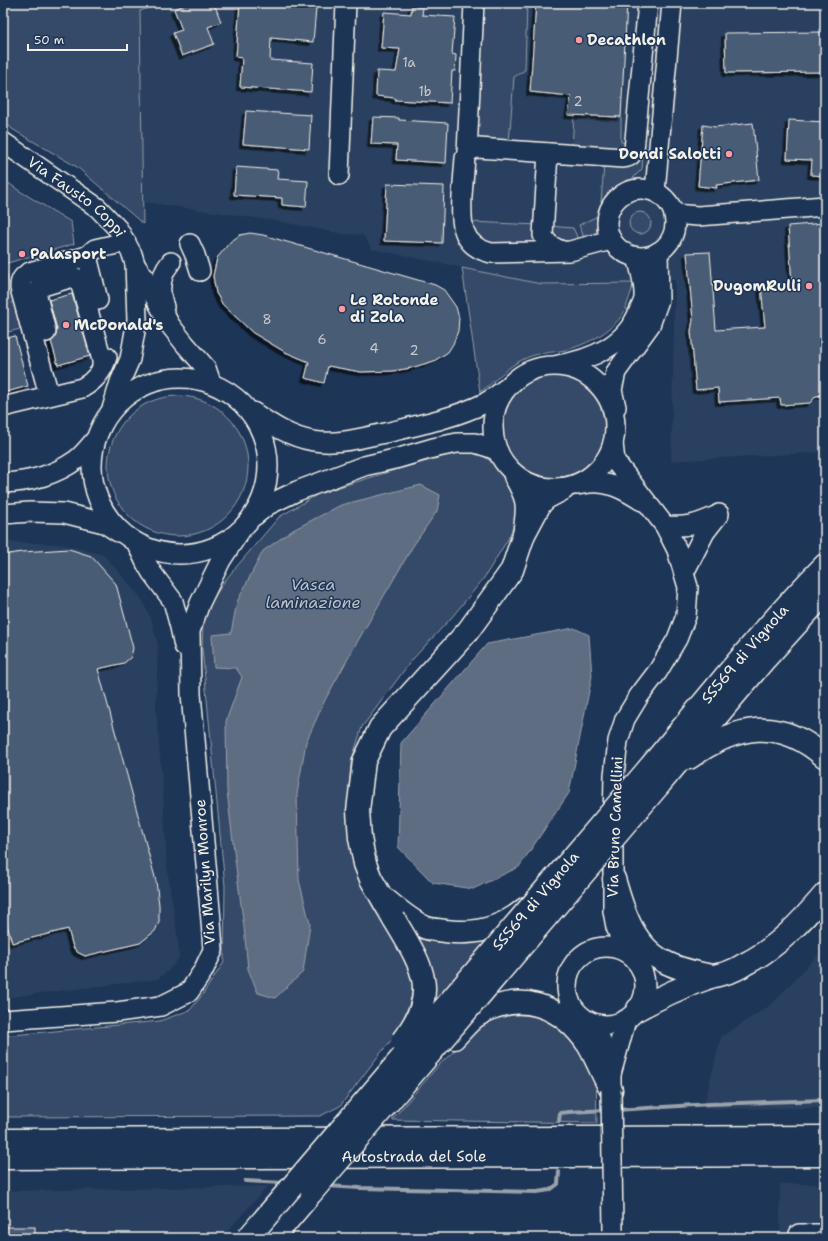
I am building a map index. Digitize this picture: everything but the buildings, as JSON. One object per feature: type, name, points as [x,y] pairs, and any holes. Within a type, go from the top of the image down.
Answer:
[{"type":"highway","points":[[285,1195],[354,1099],[404,1038],[421,1011],[424,988],[423,974],[407,940],[370,879],[365,864],[360,838],[358,811],[364,761],[380,728],[468,631],[512,570],[524,534],[528,510],[525,495],[515,476]]},
{"type":"highway","points":[[524,534],[540,504],[546,498],[566,487]]},
{"type":"highway","name":"SS569 di Vignola","points":[[273,1238],[418,1068],[659,775],[742,656],[801,589],[825,565]]},
{"type":"highway","name":"SS569 di Vignola","points":[[248,1238],[549,887],[659,775],[825,593]]},
{"type":"highway","points":[[659,775],[703,748],[732,734],[762,729],[790,735],[817,750],[825,757]]},
{"type":"highway","points":[[614,879],[620,900],[638,940],[666,963],[688,971],[712,976]]},
{"type":"highway","points":[[381,896],[412,920],[426,928],[460,933],[479,932],[497,926],[510,919],[524,910],[549,887]]},
{"type":"highway","points":[[632,1014],[675,990],[712,976],[725,974],[765,952],[784,937],[806,916],[825,894]]},
{"type":"highway","points":[[418,1068],[449,1043],[476,1017],[498,1005],[519,1002],[538,1005],[555,1012],[573,1026],[589,1046],[611,1082]]},
{"type":"highway","name":"Autostrada del Sole","points":[[3,1140],[825,1137]]},
{"type":"highway","name":"Autostrada del Sole","points":[[3,1158],[825,1154]]},
{"type":"street","points":[[339,175],[346,3]]},
{"type":"street","points":[[474,3],[467,153],[465,158],[461,219],[463,230],[468,240],[482,251],[491,253],[577,250],[611,240]]},
{"type":"street","points":[[467,153],[472,149],[478,148],[623,158],[628,158],[632,155],[634,150],[648,3]]},
{"type":"street","points":[[655,191],[672,3]]},
{"type":"street","name":"Via Fausto Coppi","points":[[3,142],[98,208],[118,229],[126,242],[135,264],[144,277],[170,325],[184,344],[206,368],[211,383]]},
{"type":"street","points":[[548,153],[543,235],[546,242],[552,247],[562,251]]},
{"type":"street","points":[[644,188],[655,191],[663,196],[670,204],[674,214],[675,223],[672,236],[665,247],[648,256],[637,257],[627,254],[618,248],[611,240],[607,230],[609,209],[615,200],[624,193],[634,189],[644,188]]},
{"type":"street","points":[[674,214],[698,216],[825,206]]},
{"type":"street","points":[[49,395],[20,288],[20,282],[23,276],[30,272],[87,256],[95,249],[126,242]]},
{"type":"street","points":[[190,244],[196,255],[200,270]]},
{"type":"street","points":[[508,387],[499,401],[494,418],[493,434],[498,451],[515,476],[542,487],[566,487],[586,479],[599,468],[606,458],[613,443],[617,413],[612,390],[616,372],[650,325],[659,300],[658,252]]},
{"type":"street","points":[[3,407],[82,388],[96,378],[102,368],[109,350],[108,341],[87,256]]},
{"type":"street","points":[[132,540],[114,525],[103,510],[96,494],[92,476],[92,464],[96,440],[102,424],[112,409],[123,398],[136,390],[150,383],[165,379],[196,379],[211,383],[235,396],[280,430],[313,441],[330,443],[346,441],[410,427],[464,412],[486,402],[508,387],[520,376],[535,369],[576,362],[595,355],[614,344],[629,330],[636,319],[644,298],[644,289],[637,257]]},
{"type":"street","points":[[170,325],[161,300],[161,278],[171,262]]},
{"type":"street","name":"Via Fausto Coppi","points":[[112,409],[120,382],[130,359],[137,320],[135,264]]},
{"type":"street","points":[[44,375],[50,356],[47,348],[48,340],[36,292],[40,287],[73,277],[79,279],[80,282],[102,360],[102,368]]},
{"type":"street","points":[[552,366],[568,368],[582,373],[596,382],[606,394],[612,408],[615,424]]},
{"type":"street","points":[[245,405],[262,431],[269,460],[265,491],[260,505],[246,525]]},
{"type":"street","points":[[3,483],[16,482],[50,474],[76,460],[96,440]]},
{"type":"street","points":[[3,514],[30,512],[64,513],[104,523],[132,540],[158,552],[180,555],[202,552],[222,544],[268,505],[297,491],[364,466],[456,443],[475,443],[498,451]]},
{"type":"street","name":"Via Bruno Camellini","points":[[613,443],[615,461],[665,526],[677,550],[688,587],[686,616],[677,639],[658,671],[625,718],[618,741],[614,775],[613,911]]},
{"type":"street","name":"Via Bruno Camellini","points":[[566,487],[598,482],[626,492],[650,506]]},
{"type":"street","points":[[665,526],[682,527],[697,525],[719,514],[704,532],[684,573]]},
{"type":"street","name":"Via Marilyn Monroe","points":[[3,1020],[117,1012],[161,1006],[189,992],[203,970],[213,950],[190,677],[190,631],[197,610],[221,560],[246,525]]},
{"type":"street","name":"Via Marilyn Monroe","points":[[132,540],[152,573],[173,601],[190,677]]},
{"type":"street","points":[[613,911],[608,926],[587,952],[572,966],[568,976],[568,996],[575,1010],[587,1021],[596,1024],[612,1025],[632,1014]]},
{"type":"street","points":[[611,1082],[632,1014],[644,997],[645,984],[641,968],[622,943],[616,927],[613,911]]},
{"type":"street","points":[[587,952],[597,948],[608,947],[618,949],[628,954],[636,961]]},
{"type":"street","points":[[596,1024],[611,1082],[613,1234]]},
{"type":"street","points":[[798,1238],[799,1234],[825,1234]]},
{"type":"shaded area","points":[[3,3],[163,3],[140,11],[143,224],[77,167],[12,129],[3,119]]},
{"type":"shaded area","points":[[163,3],[825,3],[825,452],[671,461],[675,280],[616,283],[541,284],[372,249],[363,235],[343,234],[277,221],[143,202],[140,11]]},
{"type":"shaded area","points":[[481,3],[527,3],[525,70],[514,77],[509,143],[473,141]]},
{"type":"shaded area","points":[[574,115],[621,117],[621,142],[630,143],[628,150],[572,148]]},
{"type":"shaded area","points":[[643,155],[642,169],[631,180],[614,190],[601,202],[604,165],[635,162]]},
{"type":"shaded area","name":"Palasport","points":[[3,179],[18,190],[71,222],[74,244],[4,264],[21,329],[3,333]]},
{"type":"shaded area","points":[[636,212],[644,212],[651,219],[651,227],[644,234],[636,234],[629,227],[629,219]]},
{"type":"shaded area","points":[[604,213],[598,229],[593,235],[585,240],[579,225]]},
{"type":"shaded area","points":[[469,222],[539,225],[546,247],[502,249],[478,241]]},
{"type":"shaded area","points":[[547,226],[573,228],[580,243],[560,247]]},
{"type":"shaded area","points":[[462,268],[541,284],[634,283],[624,312],[612,326],[596,338],[587,343],[568,349],[528,357],[512,366],[480,392]]},
{"type":"shaded area","points":[[554,376],[573,380],[590,391],[601,408],[605,427],[601,446],[590,463],[573,474],[554,478],[535,474],[518,463],[507,446],[503,427],[507,408],[518,391],[535,380]]},
{"type":"shaded area","points":[[185,396],[205,401],[228,416],[243,439],[247,452],[247,480],[243,493],[228,516],[205,531],[192,535],[171,536],[151,531],[128,516],[113,493],[109,480],[108,459],[113,439],[128,416],[151,401],[164,397]]},
{"type":"shaded area","points":[[460,452],[478,452],[493,463],[505,477],[518,507],[515,523],[508,539],[484,578],[452,617],[411,661],[362,727],[351,762],[348,801],[353,849],[360,882],[375,911],[395,937],[417,984],[414,1006],[399,1031],[340,1106],[320,1116],[3,1117],[3,1036],[160,1021],[190,1010],[203,994],[224,962],[225,886],[202,648],[203,621],[211,602],[226,579],[279,517],[320,493]]},
{"type":"shaded area","points":[[3,542],[61,544],[104,555],[141,598],[152,621],[158,645],[156,707],[163,790],[167,867],[178,939],[179,958],[169,970],[158,979],[3,998]]},
{"type":"shaded area","points":[[401,920],[496,932],[431,1011],[435,981],[425,949]]},
{"type":"shaded area","points":[[825,947],[825,1108],[703,1109],[721,1037],[772,1004]]},
{"type":"shaded area","points":[[506,1012],[538,1012],[560,1019],[596,1072],[597,1123],[392,1120],[438,1066],[477,1029]]},
{"type":"shaded area","points":[[780,1184],[825,1184],[825,1238],[780,1238]]},
{"type":"shaded area","points":[[268,1186],[221,1238],[3,1238],[3,1191]]},
{"type":"water","name":"Vasca laminazione","points":[[421,485],[440,495],[437,511],[413,546],[356,644],[325,700],[306,742],[297,794],[299,880],[310,924],[303,972],[275,998],[258,993],[248,969],[227,791],[226,721],[242,677],[236,668],[214,667],[212,635],[231,633],[237,602],[263,551],[293,530],[341,505]]},
{"type":"water","points":[[574,628],[589,635],[592,676],[569,793],[519,867],[473,889],[433,883],[398,847],[401,743],[487,644]]},
{"type":"waterway","points":[[616,1110],[710,1104],[825,1100]]},
{"type":"waterway","points":[[559,1121],[560,1113],[607,1110]]},
{"type":"waterway","points":[[327,1186],[537,1192],[550,1190],[558,1184],[559,1172]]},
{"type":"waterway","points":[[245,1181],[284,1183]]},
{"type":"place","name":"Decathlon","points":[[579,40]]},
{"type":"place","name":"Dondi Salotti","points":[[729,154]]},
{"type":"place","name":"Palasport","points":[[22,254]]},
{"type":"place","name":"DugomRulli","points":[[809,286]]},
{"type":"place","name":"Le Rotonde di Zola","points":[[342,309]]},
{"type":"place","name":"McDonald's","points":[[66,325]]}]
